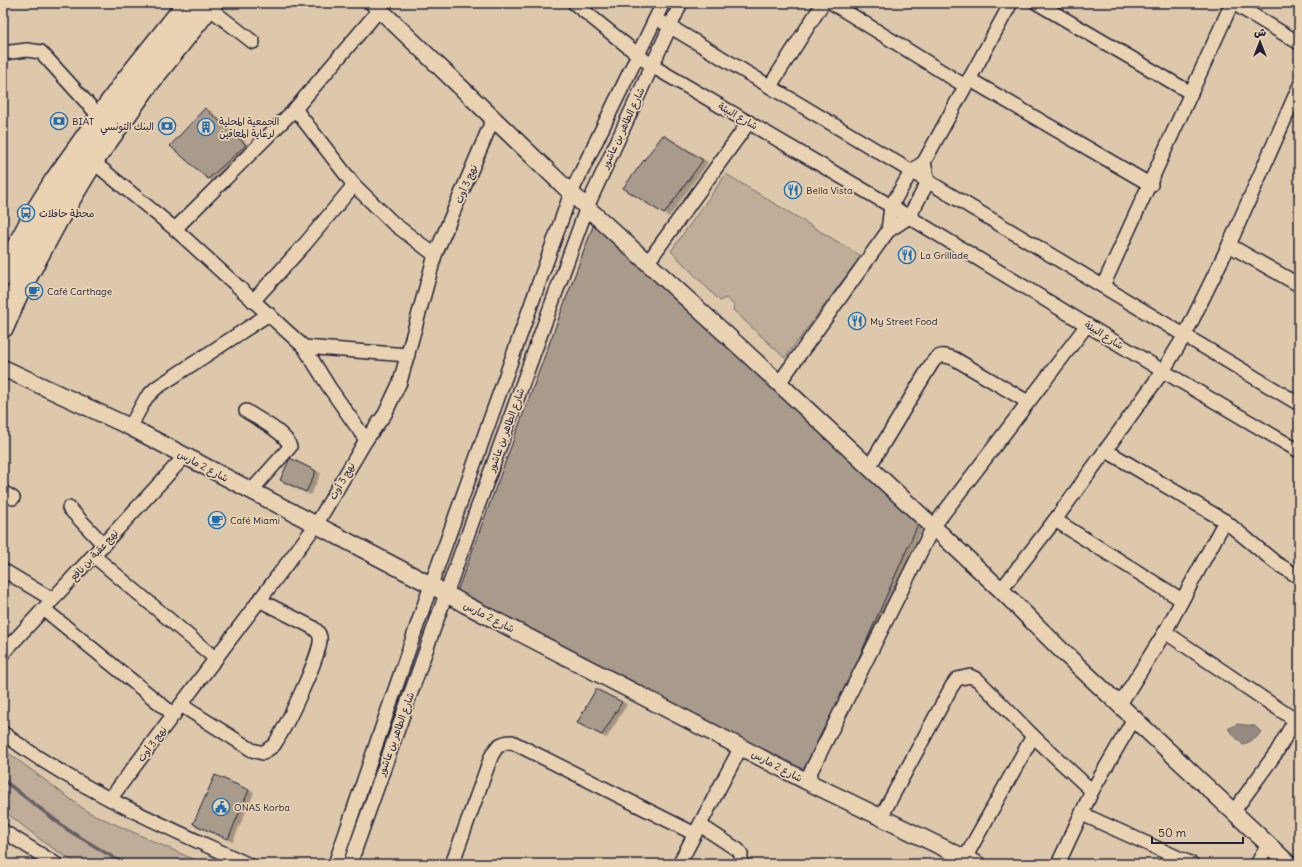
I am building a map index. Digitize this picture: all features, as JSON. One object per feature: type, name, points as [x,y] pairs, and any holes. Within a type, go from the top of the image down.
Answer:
[{"type":"highway","points":[[3,275],[41,205],[100,117],[192,6]]},
{"type":"highway","points":[[3,326],[17,293],[57,218],[92,161],[146,85],[192,6]]},
{"type":"street","name":"شارع البيئة","points":[[574,3],[637,56],[652,66],[891,206],[1163,371],[1299,451]]},
{"type":"street","name":"شارع الطاهر بن عاشور","points":[[335,864],[431,585],[571,193],[663,3]]},
{"type":"street","name":"شارع الطاهر بن عاشور","points":[[350,864],[446,594],[587,207],[681,3]]},
{"type":"street","points":[[770,86],[823,3]]},
{"type":"street","points":[[832,3],[967,82],[1150,185]]},
{"type":"street","points":[[888,231],[891,206],[911,172],[924,162],[1012,3]]},
{"type":"street","points":[[1037,3],[1191,94]]},
{"type":"street","points":[[1104,286],[1232,3],[1299,43]]},
{"type":"street","points":[[192,6],[253,42]]},
{"type":"street","points":[[175,229],[295,109],[376,6],[493,120],[1001,590],[1060,649],[1135,717],[1289,864]]},
{"type":"street","points":[[656,19],[671,26],[911,172],[1104,286],[1299,404]]},
{"type":"street","points":[[3,53],[27,50],[41,52],[100,117]]},
{"type":"street","points":[[1001,590],[1055,520],[1163,371],[1185,335],[1229,245],[1299,87]]},
{"type":"street","points":[[295,109],[354,185],[393,222],[435,255]]},
{"type":"street","name":"نهج 3 أوت","points":[[110,800],[316,525],[366,440],[392,400],[408,355],[435,255],[493,120]]},
{"type":"street","points":[[648,262],[749,122]]},
{"type":"street","points":[[92,161],[175,229],[304,346],[329,387],[366,440]]},
{"type":"street","points":[[779,383],[888,231],[909,217],[928,182],[924,162]]},
{"type":"street","points":[[253,301],[305,244],[354,185]]},
{"type":"street","points":[[1229,245],[1299,285]]},
{"type":"street","points":[[130,427],[137,410],[156,388],[269,314]]},
{"type":"street","points":[[806,781],[933,527],[1087,325]]},
{"type":"street","points":[[304,346],[408,355]]},
{"type":"street","points":[[869,467],[932,363],[940,356],[945,355],[955,359],[1028,402]]},
{"type":"street","name":"شارع 2 مارس","points":[[3,368],[130,427],[446,594],[806,781],[971,861]]},
{"type":"street","points":[[246,411],[282,435],[289,441],[290,447],[251,491]]},
{"type":"street","points":[[1105,450],[1225,521],[1276,563],[1299,577]]},
{"type":"street","name":"نهج عقبة بن نافع","points":[[3,653],[49,605],[185,456]]},
{"type":"street","points":[[69,508],[104,545]]},
{"type":"street","points":[[1055,520],[1182,600]]},
{"type":"street","points":[[1120,704],[1165,632],[1225,521]]},
{"type":"street","points":[[94,556],[216,659]]},
{"type":"street","points":[[3,570],[49,605],[178,710],[252,750],[263,753],[274,745],[316,657],[320,636],[318,631],[312,627],[259,600]]},
{"type":"street","points":[[1165,632],[1297,717],[1264,770],[1234,811]]},
{"type":"street","points":[[881,817],[945,697],[957,680],[970,676],[978,680],[1033,736],[1092,791]]},
{"type":"street","points":[[1058,864],[1092,791],[1135,717]]},
{"type":"street","points":[[3,733],[34,756],[110,800],[247,864]]},
{"type":"street","points":[[971,861],[1033,736]]},
{"type":"street","points":[[452,864],[490,757],[500,744],[505,742],[512,742],[738,850],[741,854],[742,864]]},
{"type":"street","points":[[679,864],[741,747]]},
{"type":"street","points":[[1082,814],[1192,864]]},
{"type":"street","points":[[3,831],[56,864]]},
{"type":"street","points":[[1257,864],[1268,845]]},
{"type":"shaded area","points":[[726,174],[861,256],[785,358],[733,310],[734,305],[726,298],[720,301],[671,251]]},
{"type":"shaded area","points":[[1237,724],[1255,726],[1261,732],[1256,738],[1243,745],[1228,729]]},
{"type":"shaded area","points":[[3,749],[88,812],[204,864],[78,864],[46,844],[3,810]]},
{"type":"building","name":"الجمعية المحلية لرعاية المعاقين","points":[[205,108],[246,145],[208,179],[170,146]]},
{"type":"building","points":[[663,135],[703,160],[664,214],[623,188]]},
{"type":"building","points":[[595,221],[919,522],[805,780],[455,597]]},
{"type":"building","points":[[290,458],[316,471],[306,492],[280,480]]},
{"type":"building","points":[[596,689],[622,702],[602,735],[577,723]]},
{"type":"building","name":"ONAS Korba","points":[[215,775],[249,790],[228,839],[193,824]]},
{"type":"waterway","points":[[3,780],[68,830],[124,864]]},
{"type":"place","name":"BIAT","points":[[59,121]]},
{"type":"place","name":"البنك التونسي","points":[[167,126]]},
{"type":"place","name":"الجمعية المحلية لرعاية المعاقين","points":[[206,127]]},
{"type":"place","name":"Bella Vista","points":[[793,190]]},
{"type":"place","name":"محطة حافلات","points":[[26,213]]},
{"type":"place","name":"La Grillade","points":[[907,255]]},
{"type":"place","name":"Café Carthage","points":[[34,291]]},
{"type":"place","name":"My Street Food","points":[[857,321]]},
{"type":"place","name":"Café Miami","points":[[217,520]]},
{"type":"place","name":"ONAS Korba","points":[[221,807]]}]
